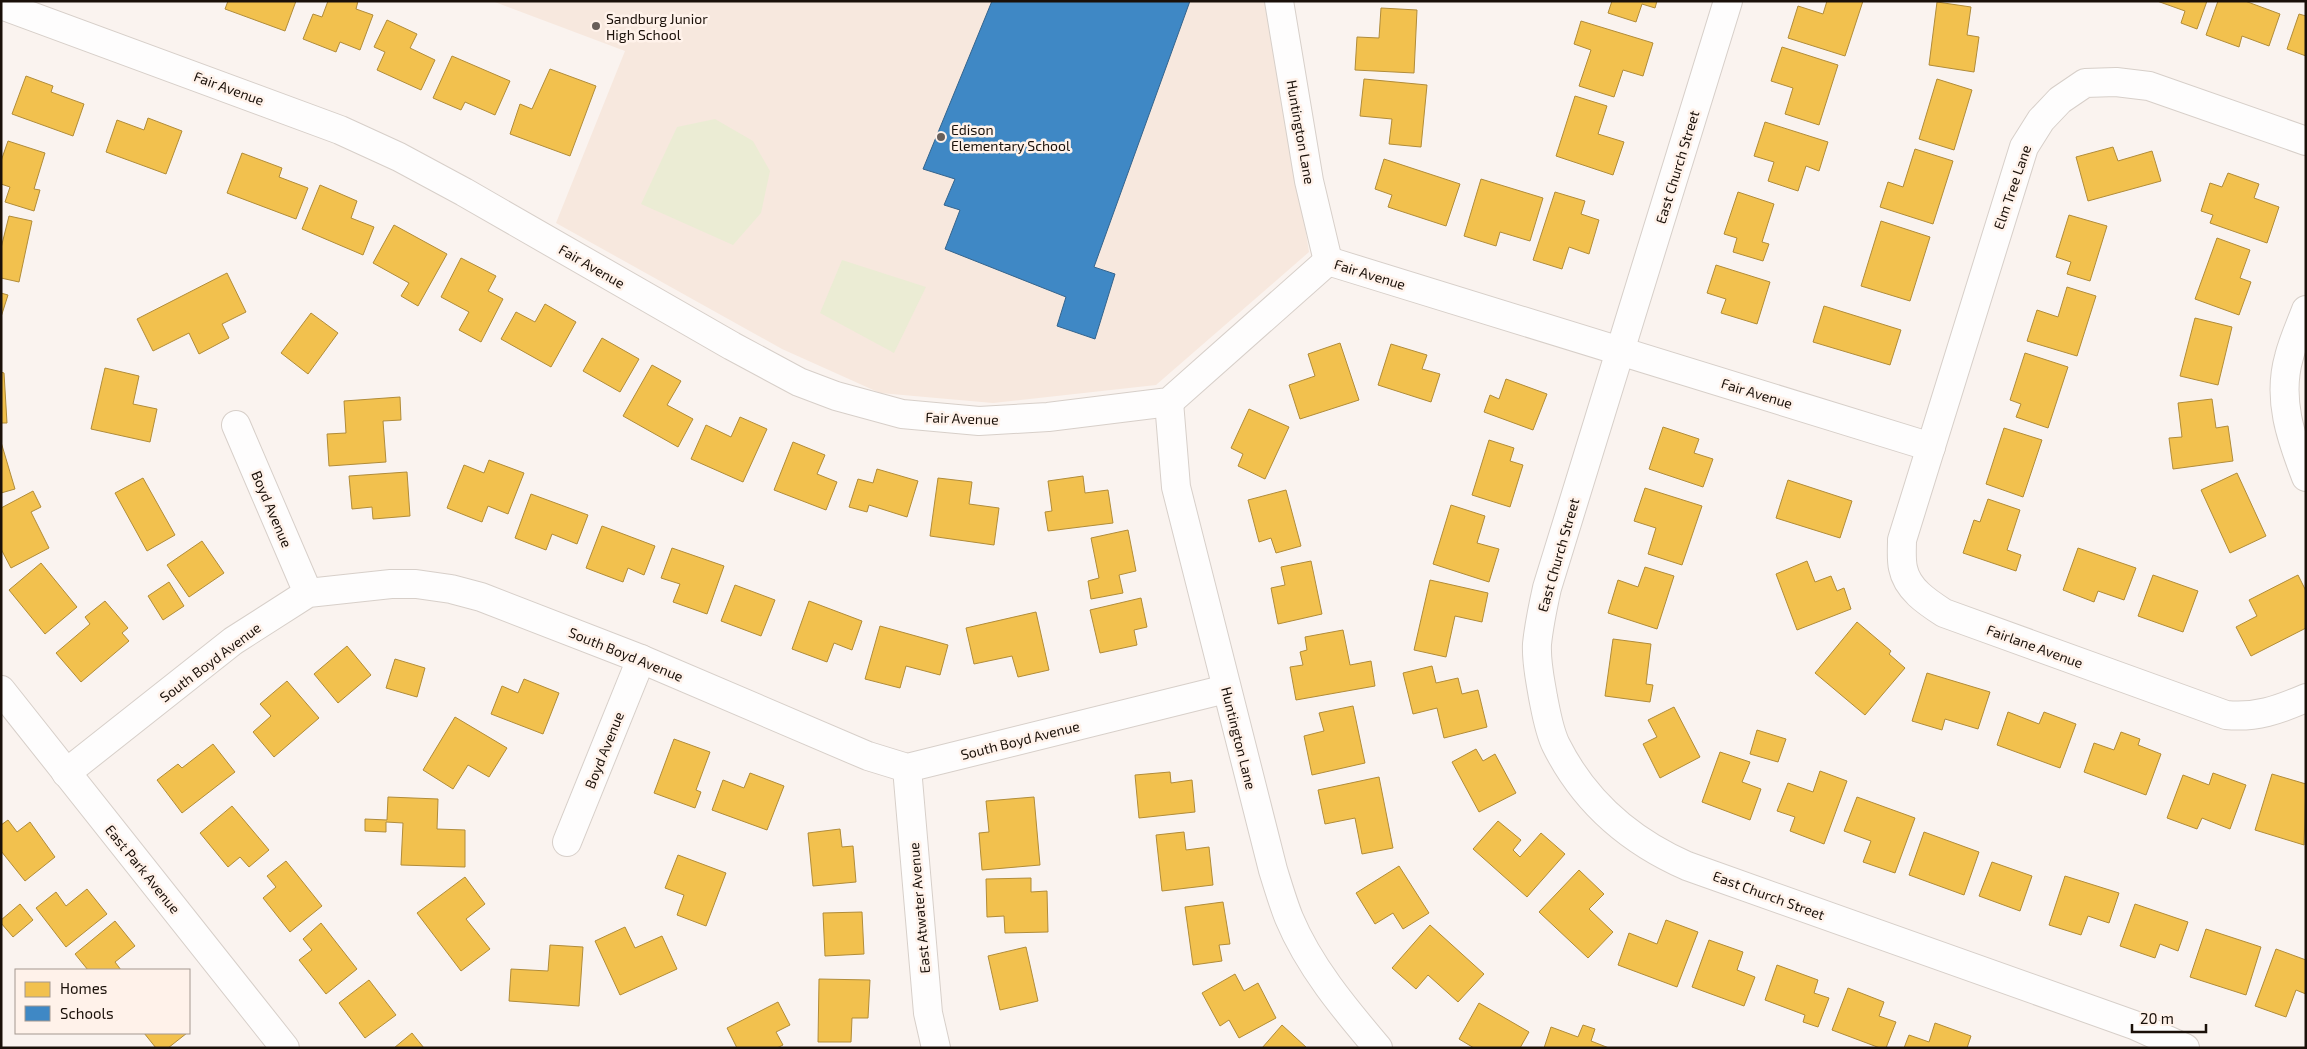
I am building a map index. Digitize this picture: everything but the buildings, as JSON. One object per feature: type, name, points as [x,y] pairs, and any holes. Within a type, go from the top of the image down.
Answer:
[{"type":"street","name":"Huntington Lane","points":[[1279,1],[1308,181],[1328,261]]},
{"type":"street","name":"East Church Street","points":[[1728,1],[1540,616],[1537,645],[1538,673],[1555,744],[1577,779],[1597,805],[1635,839],[1659,854],[1687,866],[2134,1025],[2185,1048]]},
{"type":"street","name":"Fair Avenue","points":[[1,5],[340,130],[399,158],[799,382],[836,396],[902,414],[979,421],[1048,417],[1169,402],[1328,261],[1932,447]]},
{"type":"street","name":"Elm Tree Lane","points":[[1932,447],[2024,147],[2041,120],[2060,100],[2085,82],[2116,82],[2149,86],[2306,141]]},
{"type":"street","points":[[2306,310],[2288,358],[2284,395],[2291,438],[2306,477]]},
{"type":"street","name":"Huntington Lane","points":[[1169,402],[1176,487],[1273,870],[1290,919],[1316,967],[1343,1007],[1378,1048]]},
{"type":"street","name":"Boyd Avenue","points":[[236,425],[308,593]]},
{"type":"street","name":"Fairlane Avenue","points":[[1932,447],[1902,540],[1902,568],[1910,585],[1924,600],[1944,613],[2226,715],[2253,716],[2274,712],[2306,698]]},
{"type":"street","name":"South Boyd Avenue","points":[[66,773],[233,641],[308,593],[392,584],[416,584],[451,589],[481,597],[640,658],[868,756],[907,768],[1226,689]]},
{"type":"street","name":"Boyd Avenue","points":[[567,842],[640,658]]},
{"type":"street","name":"East Park Avenue","points":[[1,690],[285,1048]]},
{"type":"street","name":"East Atwater Avenue","points":[[907,768],[928,1013],[936,1048]]},
{"type":"shaded area","name":"Edison Elementary School","points":[[492,1],[1269,1],[1309,252],[1156,385],[993,403],[880,393],[782,349],[556,223],[625,51]]},
{"type":"green space","points":[[715,119],[753,141],[770,171],[761,213],[733,245],[641,204],[677,127]]},
{"type":"green space","points":[[842,260],[926,287],[894,353],[820,313]]},
{"type":"place","name":"Sandburg Junior High School","points":[[596,26]]},
{"type":"place","name":"Edison Elementary School","points":[[941,137]]}]
